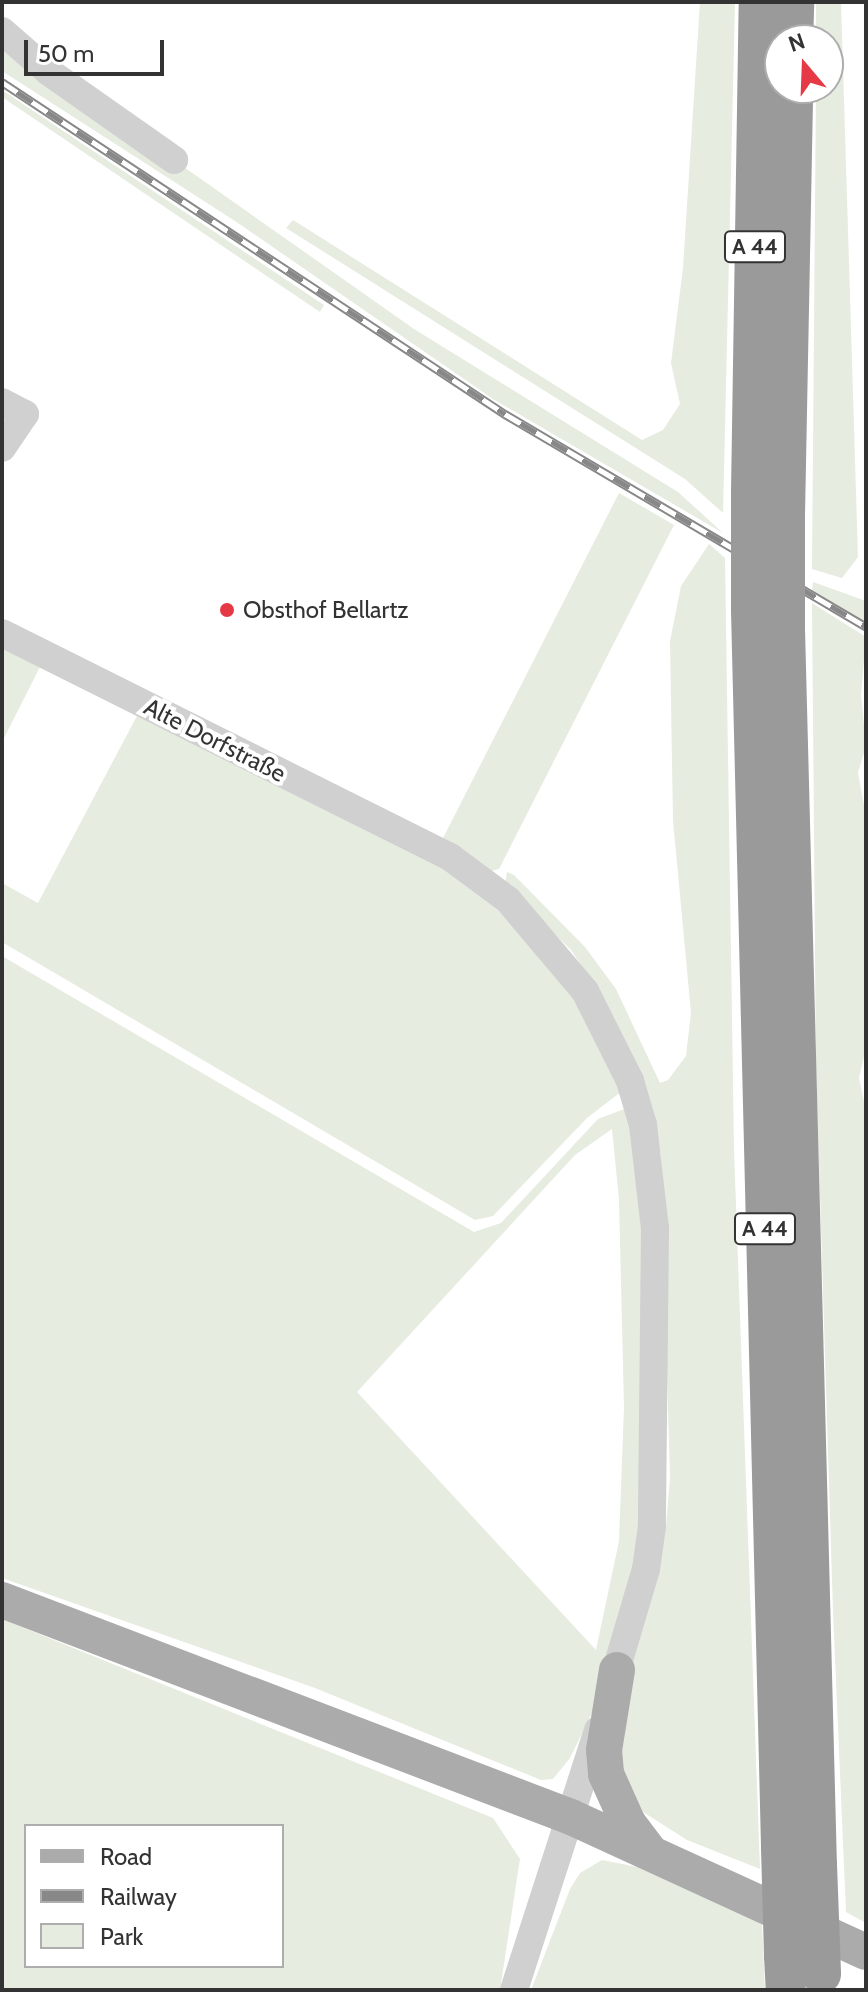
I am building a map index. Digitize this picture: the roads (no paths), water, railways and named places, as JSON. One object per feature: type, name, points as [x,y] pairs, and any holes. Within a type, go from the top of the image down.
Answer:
[{"type":"highway","name":"A 44","points":[[759,2],[751,492],[768,620],[817,1864],[803,1978]]},
{"type":"highway","points":[[793,24],[794,2]]},
{"type":"highway","name":"A 44","points":[[793,104],[785,516],[768,620],[781,1848],[803,1978]]},
{"type":"main road","points":[[2,1600],[571,1817],[866,1952]]},
{"type":"main road","points":[[617,1670],[604,1750],[606,1774],[623,1813],[649,1851]]},
{"type":"street","points":[[2,31],[49,72],[174,160]]},
{"type":"street","points":[[2,402],[25,414],[2,448]]},
{"type":"street","name":"Alte Dorfstraße","points":[[2,633],[429,844],[508,900],[557,953],[608,1032],[643,1125],[655,1228],[653,1511],[646,1569],[617,1670],[514,1990]]},
{"type":"railway","points":[[2,82],[505,414],[866,627]]},
{"type":"place","name":"Obsthof Bellartz","points":[[227,610]]}]
